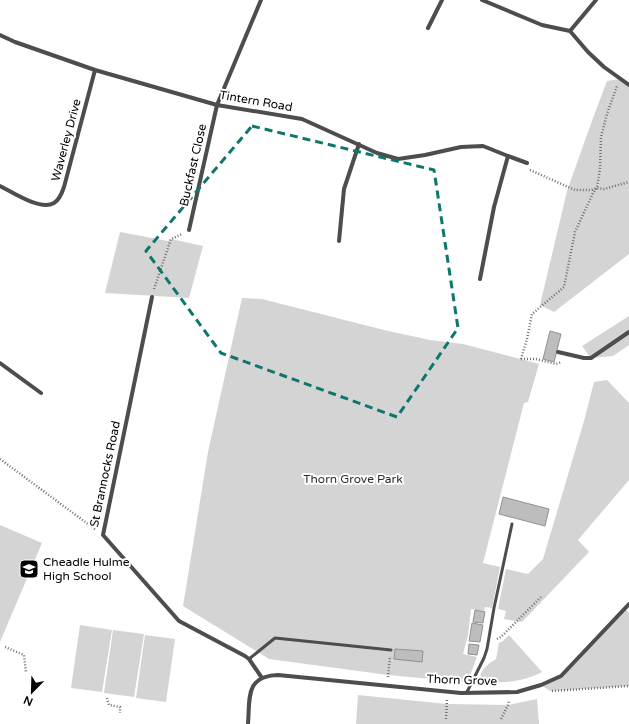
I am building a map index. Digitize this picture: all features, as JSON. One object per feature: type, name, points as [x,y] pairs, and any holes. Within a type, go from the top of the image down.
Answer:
[{"type":"street","name":"Buckfast Close","points":[[189,230],[217,105],[262,0]]},
{"type":"street","points":[[428,28],[442,0]]},
{"type":"street","points":[[482,0],[542,26],[570,31],[604,68],[629,85]]},
{"type":"street","points":[[570,31],[596,0]]},
{"type":"street","name":"Tintern Road","points":[[0,35],[15,42],[95,70],[217,105],[302,119],[377,153],[398,159],[425,156],[461,147],[483,146],[527,163]]},
{"type":"street","name":"Waverley Drive","points":[[0,186],[27,200],[45,205],[54,203],[60,196],[64,187],[95,70]]},
{"type":"street","points":[[339,241],[344,189],[359,144]]},
{"type":"street","points":[[480,279],[494,207],[508,156]]},
{"type":"street","name":"St Brannocks Road","points":[[152,298],[103,535],[179,621],[249,659],[262,678]]},
{"type":"street","points":[[558,352],[591,358],[629,332]]},
{"type":"street","points":[[0,363],[41,393]]},
{"type":"street","name":"Thorn Grove","points":[[262,678],[278,676],[448,691],[517,692],[541,685],[561,676],[629,604]]},
{"type":"street","points":[[625,609],[629,613]]},
{"type":"street","points":[[248,724],[251,692],[255,683],[262,678]]},
{"type":"lane","points":[[468,692],[484,658],[488,643],[512,524]]},
{"type":"lane","points":[[249,659],[275,638],[391,650]]},
{"type":"path","points":[[576,356],[556,364],[536,359],[521,359],[532,314],[564,287],[575,232],[597,188],[600,168],[601,137],[607,114],[620,78]]},
{"type":"path","points":[[527,163],[527,169],[575,190],[591,190],[597,188],[604,189],[629,182]]},
{"type":"path","points":[[152,298],[171,239],[189,230]]},
{"type":"path","points":[[0,459],[103,535]]},
{"type":"path","points":[[488,643],[501,637],[541,596]]},
{"type":"path","points":[[5,647],[24,655],[26,672]]},
{"type":"path","points":[[387,686],[391,650]]},
{"type":"path","points":[[541,685],[550,691],[629,686]]},
{"type":"path","points":[[446,719],[448,691]]},
{"type":"path","points":[[501,719],[508,705],[510,692]]},
{"type":"path","points":[[107,698],[109,705],[120,707],[120,713]]},
{"type":"highlighted area","points":[[252,126],[434,170],[458,328],[397,417],[221,353],[146,251]]},
{"type":"green space","points":[[620,79],[629,85],[629,254],[554,312],[540,305],[567,191],[607,81]]},
{"type":"green space","points":[[120,232],[168,241],[171,239],[203,246],[189,298],[105,293]]},
{"type":"green space","name":"Thorn Grove Park","points":[[242,298],[262,299],[384,330],[430,340],[463,344],[539,364],[528,402],[524,403],[483,563],[500,567],[492,608],[485,607],[484,611],[471,609],[468,635],[463,654],[477,657],[469,678],[465,682],[388,675],[269,659],[183,606],[208,452]]},
{"type":"green space","points":[[629,316],[629,345],[613,356],[591,358],[582,346]]},
{"type":"green space","points":[[607,380],[629,403],[629,480],[578,540],[589,552],[522,622],[504,619],[506,611],[498,609],[506,569],[528,574],[543,559],[594,382]]},
{"type":"green space","points":[[0,525],[42,543],[0,642]]},
{"type":"green space","points":[[625,609],[629,613],[629,686],[550,691],[541,685],[561,676]]},
{"type":"green space","points":[[80,625],[112,630],[102,692],[71,688]]},
{"type":"green space","points":[[113,630],[144,634],[134,697],[104,693]]},
{"type":"green space","points":[[145,635],[175,639],[166,702],[136,698]]},
{"type":"green space","points":[[509,635],[542,672],[520,680],[482,682],[480,680],[481,673],[487,665],[496,659],[499,643]]},
{"type":"green space","points":[[358,695],[447,704],[508,705],[537,699],[539,724],[356,724]]},
{"type":"building","points":[[550,331],[561,334],[554,362],[543,359]]},
{"type":"building","points":[[503,497],[549,509],[545,526],[499,514]]},
{"type":"building","points":[[475,610],[485,612],[483,623],[473,622]]},
{"type":"building","points":[[472,623],[483,625],[480,642],[469,641]]},
{"type":"building","points":[[469,644],[479,645],[477,655],[468,654]]},
{"type":"building","points":[[395,649],[423,651],[422,662],[394,659]]},
{"type":"place","name":"Cheadle Hulme High School","points":[[29,569]]}]
